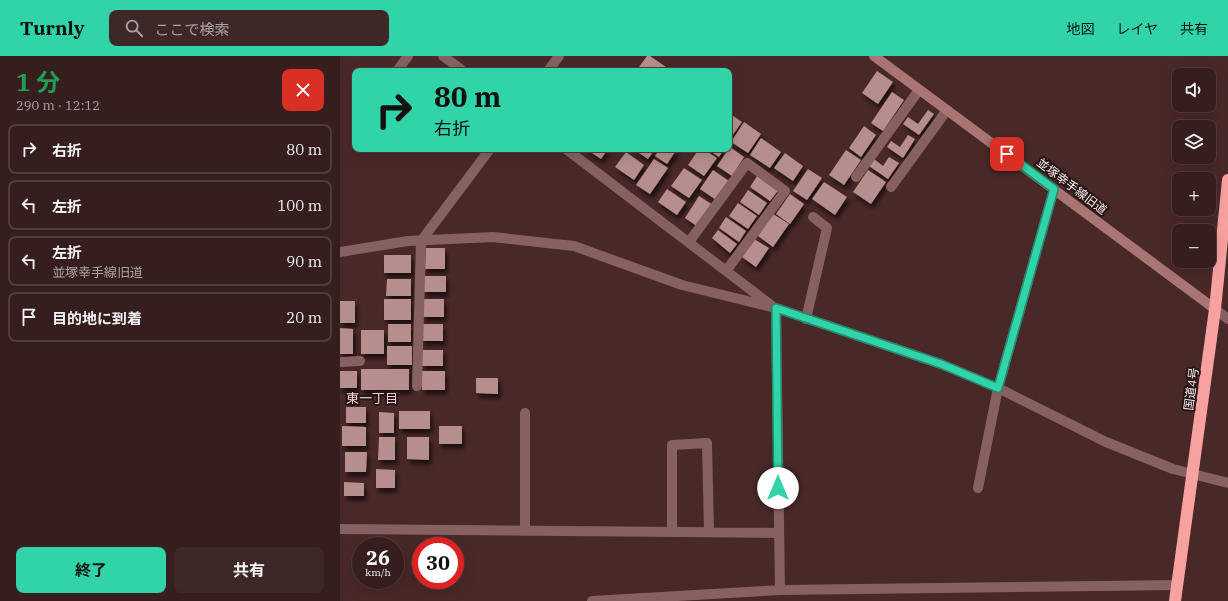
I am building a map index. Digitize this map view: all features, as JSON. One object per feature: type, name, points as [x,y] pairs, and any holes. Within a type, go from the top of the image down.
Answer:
[{"type":"highway","name":"国道4号","points":[[1175,601],[1215,309],[1228,180]]},
{"type":"street","points":[[399,68],[408,56]]},
{"type":"street","points":[[443,56],[459,68]]},
{"type":"street","points":[[550,68],[559,56]]},
{"type":"street","name":"並塚幸手線旧道","points":[[876,57],[1215,309]]},
{"type":"street","points":[[856,177],[919,90]]},
{"type":"street","points":[[891,188],[947,110]]},
{"type":"street","points":[[417,386],[421,241],[488,152]]},
{"type":"street","points":[[570,152],[776,308]]},
{"type":"street","points":[[689,242],[747,163],[778,186],[784,191],[726,271]]},
{"type":"street","points":[[978,488],[998,388],[1054,189]]},
{"type":"street","points":[[806,318],[827,228],[813,217]]},
{"type":"street","points":[[340,252],[408,241],[492,237],[574,246],[682,284],[776,308],[941,364],[998,388],[1106,442],[1173,469],[1228,484]]},
{"type":"street","points":[[776,308],[780,590]]},
{"type":"street","points":[[1215,309],[1228,319]]},
{"type":"street","points":[[340,362],[360,361]]},
{"type":"street","points":[[525,413],[525,531]]},
{"type":"street","points":[[672,532],[672,445],[707,443],[709,532]]},
{"type":"street","points":[[340,529],[779,533]]},
{"type":"street","points":[[592,601],[780,590],[1178,586]]},
{"type":"building","points":[[647,56],[650,56],[666,67],[665,68],[638,68]]},
{"type":"building","points":[[877,71],[893,82],[878,104],[862,93]]},
{"type":"building","points":[[892,92],[904,100],[883,131],[871,123]]},
{"type":"building","points":[[928,110],[934,114],[919,135],[903,124],[908,117],[918,124]]},
{"type":"building","points":[[732,115],[742,122],[732,136]]},
{"type":"building","points":[[744,122],[761,134],[748,153],[732,143]]},
{"type":"building","points":[[864,126],[876,135],[861,157],[849,148]]},
{"type":"building","points":[[908,135],[915,139],[903,158],[887,147],[891,141],[900,147]]},
{"type":"building","points":[[761,138],[781,152],[770,168],[750,155]]},
{"type":"building","points":[[732,148],[744,157],[732,176],[717,166],[727,152],[732,152]]},
{"type":"building","points":[[846,150],[861,160],[844,185],[829,175]]},
{"type":"building","points":[[590,152],[606,152],[601,159]]},
{"type":"building","points":[[626,152],[644,165],[634,180],[615,167]]},
{"type":"building","points":[[638,152],[653,152],[648,159]]},
{"type":"building","points":[[658,152],[675,152],[667,164],[655,156]]},
{"type":"building","points":[[697,152],[708,152],[717,158],[704,176],[688,165]]},
{"type":"building","points":[[712,152],[722,152],[719,157]]},
{"type":"building","points":[[785,153],[803,166],[793,181],[774,168]]},
{"type":"building","points":[[889,157],[899,163],[888,179],[869,166],[874,159],[883,166]]},
{"type":"building","points":[[654,159],[668,168],[650,194],[636,185]]},
{"type":"building","points":[[684,168],[702,180],[689,198],[671,186]]},
{"type":"building","points":[[808,169],[822,178],[807,200],[793,191]]},
{"type":"building","points":[[713,170],[729,181],[716,200],[700,189]]},
{"type":"building","points":[[868,170],[886,182],[871,204],[853,192]]},
{"type":"building","points":[[759,173],[780,188],[770,201],[750,187]]},
{"type":"building","points":[[824,182],[847,197],[835,215],[812,199]]},
{"type":"building","points":[[667,189],[686,202],[677,215],[658,202]]},
{"type":"building","points":[[748,190],[767,203],[759,215],[740,202]]},
{"type":"building","points":[[790,194],[804,204],[790,224],[776,214]]},
{"type":"building","points":[[699,196],[713,205],[698,227],[685,218]]},
{"type":"building","points":[[738,203],[757,216],[748,229],[729,216]]},
{"type":"building","points":[[773,214],[789,224],[773,247],[758,236]]},
{"type":"building","points":[[726,217],[746,231],[739,242],[719,228]]},
{"type":"building","points":[[718,230],[737,244],[730,253],[712,238]]},
{"type":"building","points":[[754,239],[769,248],[756,267],[742,257]]},
{"type":"building","points":[[426,248],[445,248],[445,269],[425,269]]},
{"type":"building","points":[[384,255],[411,255],[411,273],[384,273]]},
{"type":"building","points":[[424,276],[446,276],[446,292],[424,292]]},
{"type":"building","points":[[387,279],[411,279],[411,296],[386,296]]},
{"type":"building","points":[[384,299],[411,299],[411,320],[384,320]]},
{"type":"building","points":[[422,299],[444,299],[444,317],[423,317]]},
{"type":"building","points":[[340,301],[355,301],[355,323],[340,323]]},
{"type":"building","points":[[388,324],[411,324],[411,342],[388,342]]},
{"type":"building","points":[[421,324],[443,324],[443,341],[421,341]]},
{"type":"building","points":[[340,328],[353,329],[353,354],[340,354]]},
{"type":"building","points":[[361,330],[384,330],[384,354],[361,354]]},
{"type":"building","points":[[387,346],[412,346],[412,365],[387,365]]},
{"type":"building","points":[[422,350],[443,350],[443,366],[422,366]]},
{"type":"building","points":[[361,369],[409,369],[409,390],[361,390]]},
{"type":"building","points":[[340,371],[357,371],[357,388],[340,388]]},
{"type":"building","points":[[422,371],[445,371],[445,390],[422,390]]},
{"type":"building","points":[[476,378],[498,378],[498,394],[476,393]]},
{"type":"building","points":[[346,407],[366,407],[366,423],[346,423]]},
{"type":"building","points":[[399,411],[430,411],[430,429],[399,429]]},
{"type":"building","points":[[379,412],[394,413],[394,433],[379,433]]},
{"type":"building","points":[[342,426],[366,427],[366,446],[342,446]]},
{"type":"building","points":[[439,426],[462,426],[462,444],[439,444]]},
{"type":"building","points":[[379,437],[395,437],[395,460],[378,460]]},
{"type":"building","points":[[407,437],[429,437],[429,460],[407,459]]},
{"type":"building","points":[[345,452],[367,452],[366,472],[345,472]]},
{"type":"building","points":[[376,469],[395,470],[395,488],[376,488]]},
{"type":"building","points":[[344,482],[364,483],[364,496],[344,496]]},
{"type":"district","name":"東一丁目","points":[[372,398]]},
{"type":"route","points":[[778,488],[776,308],[941,364],[998,388],[1054,189],[1007,154]]}]
